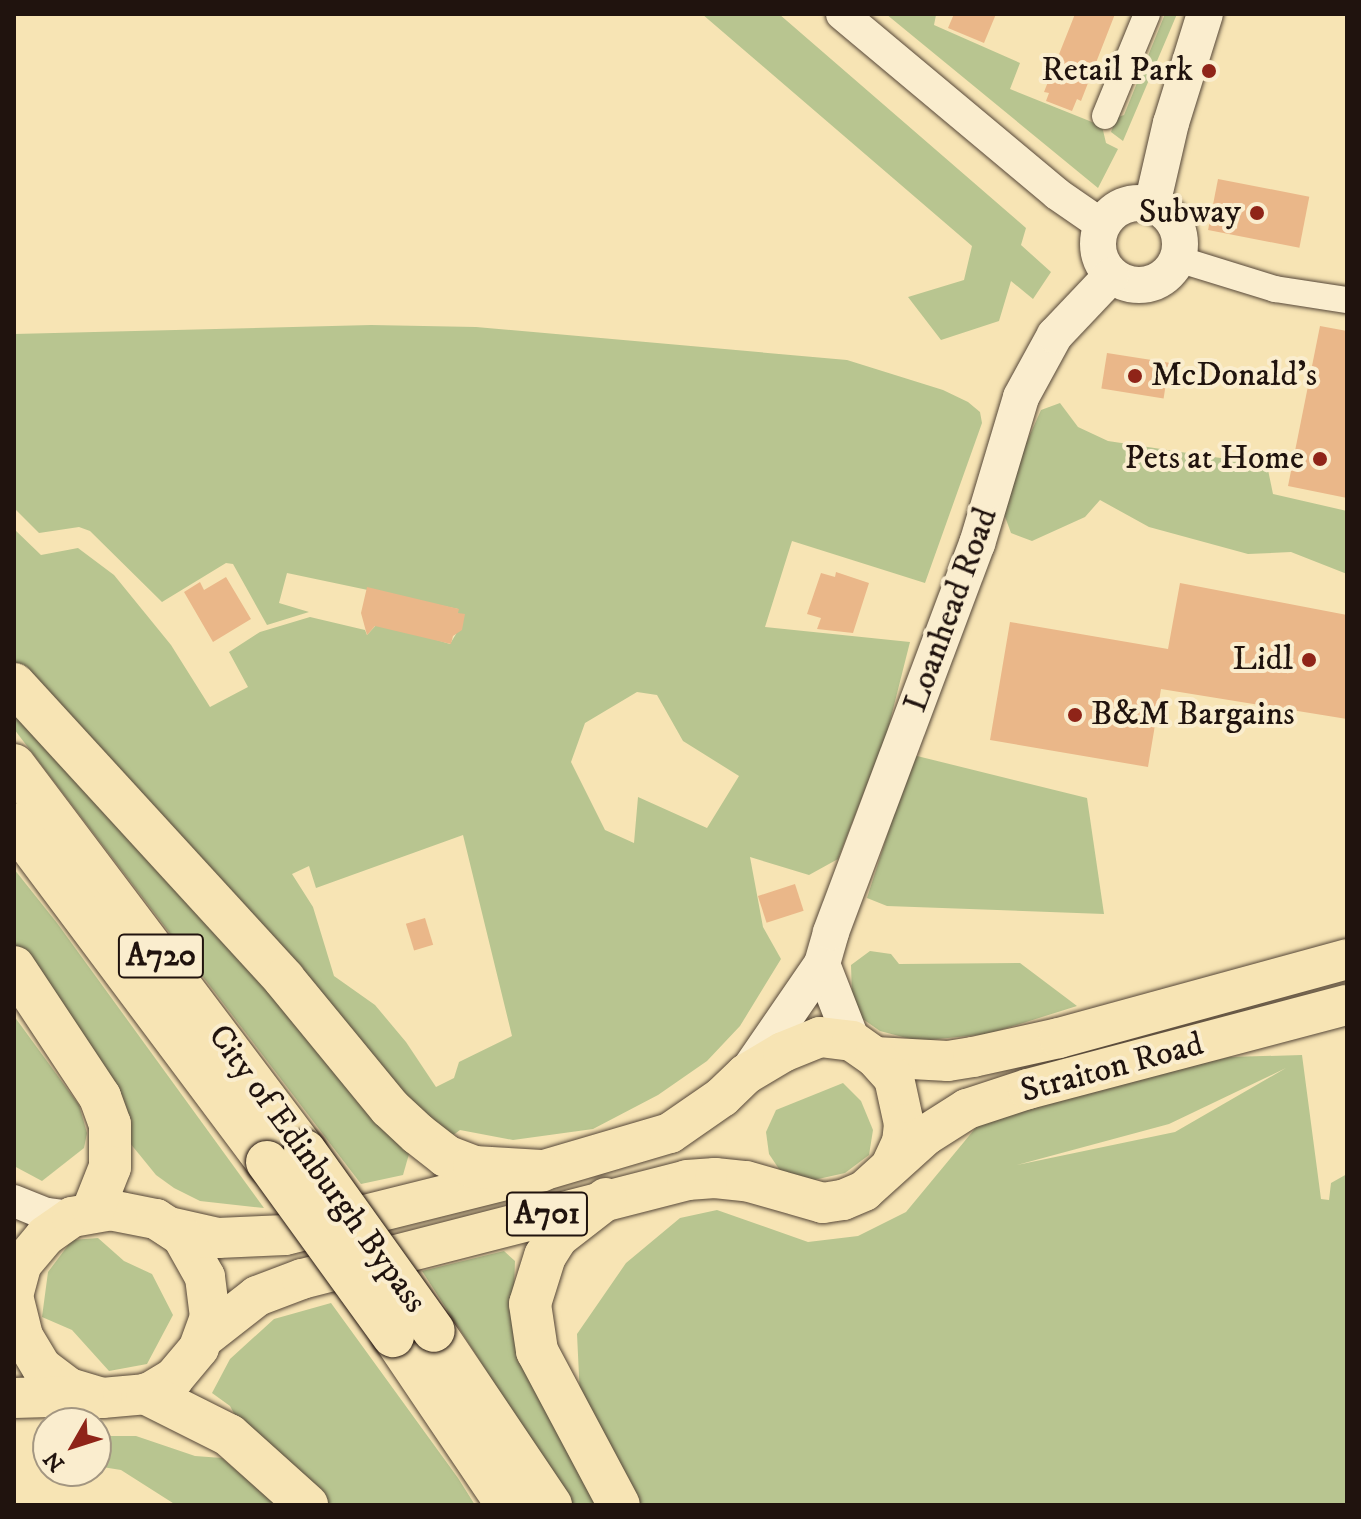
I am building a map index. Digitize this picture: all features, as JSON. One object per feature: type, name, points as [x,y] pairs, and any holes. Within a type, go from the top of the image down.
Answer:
[{"type":"highway","points":[[14,684],[273,968],[390,1108],[418,1134],[446,1156],[474,1167],[541,1171]]},
{"type":"highway","name":"City of Edinburgh Bypass","points":[[14,765],[414,1334],[551,1505]]},
{"type":"highway","name":"City of Edinburgh Bypass","points":[[14,824],[286,1156]]},
{"type":"highway","points":[[14,967],[100,1097],[110,1124],[110,1167],[82,1214]]},
{"type":"highway","points":[[606,1199],[557,1237],[539,1268],[530,1304],[537,1351],[619,1505]]},
{"type":"highway","name":"City of Edinburgh Bypass","points":[[414,1334],[507,1505]]},
{"type":"highway","points":[[147,1394],[229,1435],[307,1505]]},
{"type":"main road","points":[[1152,205],[1171,123],[1205,14]]},
{"type":"main road","points":[[1152,205],[1162,210],[1176,226],[1180,237],[1178,259],[1171,271],[1149,285],[1122,283],[1111,276],[1098,252],[1102,225],[1123,206],[1152,205]]},
{"type":"main road","name":"Loanhead Road","points":[[746,1074],[822,964],[831,932],[977,544],[1021,397],[1055,335],[1111,276]]},
{"type":"main road","name":"Straiton Road","points":[[169,1227],[218,1238],[259,1239],[541,1171],[670,1133],[713,1104],[746,1074],[783,1052],[820,1037],[864,1049],[948,1061],[1059,1038],[1347,959]]},
{"type":"main road","points":[[822,964],[864,1049]]},
{"type":"main road","name":"Straiton Road","points":[[206,1336],[257,1296],[302,1279],[687,1180],[715,1178],[746,1181],[823,1203],[864,1191],[892,1163],[946,1121],[991,1100],[1347,1005]]},
{"type":"main road","name":"Straiton Road","points":[[864,1049],[894,1078],[903,1107],[902,1142],[892,1163]]},
{"type":"main road","name":"A701","points":[[14,1398],[92,1396],[113,1399],[147,1394],[174,1378],[206,1336],[210,1317],[205,1277],[182,1236],[136,1213],[82,1214],[36,1245],[16,1277],[14,1306],[27,1346],[42,1368],[60,1383],[92,1396]]},
{"type":"street","points":[[842,14],[1057,194],[1102,225]]},
{"type":"street","points":[[1105,116],[1147,14]]},
{"type":"street","points":[[1178,259],[1275,289],[1347,300]]},
{"type":"street","points":[[14,1201],[47,1214],[82,1214]]},
{"type":"green space","points":[[702,14],[779,14],[1026,228],[1021,245],[1051,272],[1033,299],[1011,281],[999,321],[941,340],[908,297],[964,280],[972,246]]},
{"type":"green space","points":[[886,14],[936,15],[934,25],[1020,63],[1010,89],[1102,126],[1106,143],[1118,149],[1098,188]]},
{"type":"green space","points":[[1165,14],[1177,14],[1123,141],[1111,132],[1116,118],[1124,115]]},
{"type":"green space","points":[[371,325],[476,327],[847,360],[943,390],[968,402],[980,412],[982,423],[925,583],[792,541],[765,627],[910,642],[887,733],[838,859],[809,875],[750,857],[763,927],[781,959],[740,1026],[707,1061],[658,1095],[593,1129],[513,1140],[460,1130],[448,1139],[398,1098],[14,664],[14,529],[41,555],[78,548],[114,575],[171,645],[210,707],[248,687],[229,652],[260,632],[310,617],[365,630],[367,635],[379,622],[450,644],[456,634],[458,609],[287,573],[279,603],[309,612],[267,625],[233,564],[226,563],[162,602],[90,531],[79,527],[39,533],[14,508],[14,334]],"holes":[[[637,692],[657,695],[683,741],[739,776],[707,828],[638,797],[634,843],[605,830],[571,762],[585,723]],[[463,835],[512,1036],[459,1062],[454,1078],[436,1087],[406,1042],[375,1005],[334,976],[313,907],[292,874],[309,866],[316,888]]]},
{"type":"green space","points":[[1060,403],[1078,427],[1108,441],[1267,465],[1273,494],[1347,511],[1347,574],[1291,552],[1248,554],[1149,527],[1100,500],[1085,517],[1032,541],[1011,533],[1004,514],[1019,459],[1041,410]]},
{"type":"green space","points":[[14,713],[223,938],[409,1154],[403,1175],[361,1184],[14,729]]},
{"type":"green space","points":[[913,755],[1087,798],[1104,914],[887,906],[867,898]]},
{"type":"green space","points":[[14,869],[57,923],[264,1208],[200,1201],[174,1188],[156,1175],[121,1132],[14,952]]},
{"type":"green space","points":[[870,951],[891,954],[899,964],[1020,963],[1077,1006],[988,1034],[918,1041],[880,1031],[860,1017],[852,996],[851,965]]},
{"type":"green space","points":[[14,1016],[79,1105],[87,1133],[84,1148],[42,1181],[14,1166]]},
{"type":"green space","points":[[1302,1055],[1321,1199],[1329,1200],[1331,1183],[1347,1174],[1347,1505],[634,1505],[580,1397],[577,1334],[626,1263],[680,1218],[717,1210],[808,1242],[858,1236],[906,1212],[978,1125],[1004,1113],[1229,1057]],"holes":[[[1286,1068],[1175,1132],[1017,1165],[1169,1124]]]},
{"type":"green space","points":[[843,1083],[861,1101],[873,1130],[869,1155],[845,1173],[809,1181],[781,1172],[769,1154],[766,1132],[776,1110]]},
{"type":"green space","points":[[98,1238],[124,1261],[152,1274],[173,1315],[147,1364],[109,1371],[72,1330],[42,1317],[48,1272],[72,1240]]},
{"type":"green space","points":[[504,1251],[515,1261],[513,1319],[603,1505],[573,1505],[422,1271]]},
{"type":"green space","points":[[331,1303],[475,1505],[330,1505],[237,1419],[230,1406],[212,1393],[230,1359],[274,1319]]},
{"type":"green space","points":[[112,1436],[136,1436],[195,1456],[222,1458],[276,1505],[176,1505],[121,1470],[112,1469]]},
{"type":"building","points":[[954,14],[996,14],[984,43],[948,28]]},
{"type":"building","points":[[1075,14],[1115,14],[1081,101],[1077,99],[1072,111],[1046,101],[1049,93],[1044,92]]},
{"type":"building","points":[[1218,179],[1309,197],[1299,248],[1208,230]]},
{"type":"building","points":[[1320,326],[1347,331],[1347,498],[1288,486]]},
{"type":"building","name":"McDonald's","points":[[1107,353],[1169,363],[1164,398],[1101,389]]},
{"type":"building","points":[[836,572],[869,583],[853,633],[817,629],[821,618],[807,614],[821,573],[835,577]]},
{"type":"building","points":[[226,577],[251,619],[213,642],[184,592],[200,582],[204,590]]},
{"type":"building","points":[[1180,583],[1347,615],[1347,719],[1161,689],[1148,767],[990,740],[1010,622],[1168,649]]},
{"type":"building","points":[[367,587],[459,609],[458,613],[465,614],[462,630],[453,636],[451,644],[375,626],[367,635],[361,613]]},
{"type":"building","points":[[795,884],[804,911],[767,923],[758,896]]},
{"type":"building","points":[[425,918],[433,945],[414,951],[406,924]]},
{"type":"place","name":"Retail Park","points":[[1209,71]]},
{"type":"place","name":"Subway","points":[[1257,213]]},
{"type":"place","name":"McDonald's","points":[[1135,376]]},
{"type":"place","name":"Pets at Home","points":[[1320,459]]},
{"type":"place","name":"Lidl","points":[[1309,660]]},
{"type":"place","name":"B&M Bargains","points":[[1075,715]]}]
